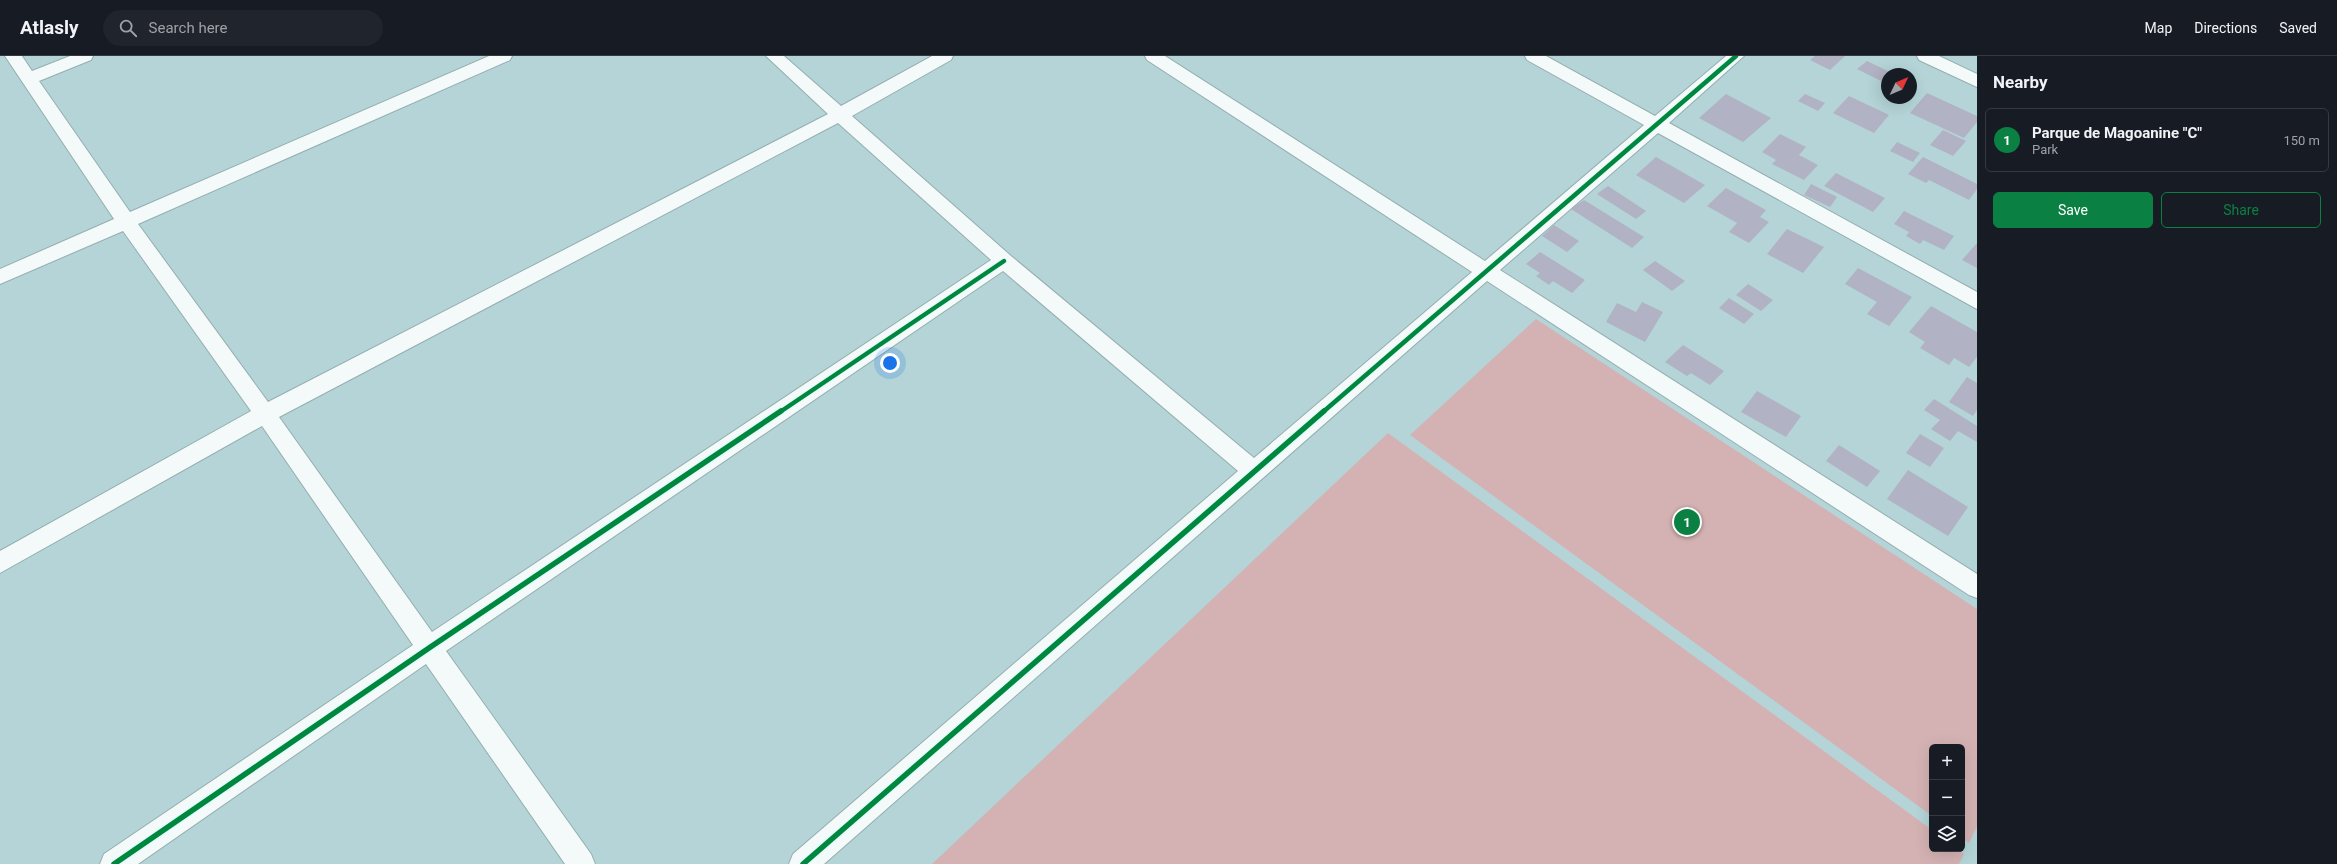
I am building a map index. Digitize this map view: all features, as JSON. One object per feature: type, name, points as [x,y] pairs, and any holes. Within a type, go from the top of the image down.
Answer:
[{"type":"street","points":[[13,56],[127,222],[265,414],[581,864]]},
{"type":"street","points":[[28,79],[85,56]]},
{"type":"street","points":[[0,276],[127,222],[504,56]]},
{"type":"street","points":[[774,56],[838,116],[1004,261],[1254,470]]},
{"type":"street","points":[[0,563],[265,414],[838,116],[945,56]]},
{"type":"street","points":[[1153,56],[1977,587]]},
{"type":"street","points":[[1533,56],[1657,126],[1977,301]]},
{"type":"street","points":[[803,864],[1254,470],[1591,179],[1657,126],[1736,56]]},
{"type":"street","points":[[1924,56],[1977,81]]},
{"type":"street","points":[[114,864],[429,648],[1004,261]]},
{"type":"shaded area","points":[[1536,319],[1977,609],[1977,827],[1969,843],[1965,840],[1965,744],[1929,744],[1929,814],[1410,435]]},
{"type":"shaded area","points":[[1388,433],[1929,828],[1929,852],[1961,852],[1964,854],[1959,864],[932,864]]},
{"type":"building","points":[[1815,56],[1845,56],[1830,70],[1810,60]]},
{"type":"building","points":[[1867,61],[1882,68],[1881,81],[1857,69]]},
{"type":"building","points":[[1927,93],[1977,116],[1977,122],[1964,138],[1910,113]]},
{"type":"building","points":[[1726,94],[1771,118],[1743,142],[1699,118]]},
{"type":"building","points":[[1805,94],[1825,103],[1818,111],[1798,101]]},
{"type":"building","points":[[1849,96],[1889,115],[1874,133],[1833,113]]},
{"type":"building","points":[[1943,130],[1966,141],[1953,156],[1930,145]]},
{"type":"building","points":[[1780,134],[1806,147],[1799,155],[1818,165],[1804,180],[1772,164],[1776,160],[1762,152]]},
{"type":"building","points":[[1897,142],[1920,153],[1913,162],[1890,151]]},
{"type":"building","points":[[1656,157],[1705,185],[1684,203],[1636,175]]},
{"type":"building","points":[[1923,157],[1977,184],[1977,189],[1969,200],[1929,180],[1926,183],[1908,174]]},
{"type":"building","points":[[1836,173],[1885,198],[1873,212],[1824,186]]},
{"type":"building","points":[[1811,184],[1837,197],[1830,207],[1804,195]]},
{"type":"building","points":[[1608,186],[1646,211],[1636,219],[1597,194]]},
{"type":"building","points":[[1726,188],[1766,210],[1760,217],[1769,222],[1749,243],[1729,232],[1737,223],[1707,206]]},
{"type":"building","points":[[1584,200],[1644,237],[1632,248],[1571,209]]},
{"type":"building","points":[[1904,211],[1954,236],[1944,250],[1923,240],[1920,244],[1906,236],[1909,232],[1894,224]]},
{"type":"building","points":[[1554,225],[1579,241],[1567,252],[1542,236]]},
{"type":"building","points":[[1787,229],[1824,247],[1803,273],[1767,254]]},
{"type":"building","points":[[1977,243],[1977,268],[1962,260]]},
{"type":"building","points":[[1540,252],[1585,280],[1572,293],[1553,281],[1549,285],[1536,276],[1540,273],[1526,264]]},
{"type":"building","points":[[1655,261],[1685,281],[1672,291],[1643,270]]},
{"type":"building","points":[[1858,268],[1912,297],[1889,326],[1867,314],[1877,302],[1845,284]]},
{"type":"building","points":[[1748,284],[1773,300],[1761,311],[1736,295]]},
{"type":"building","points":[[1729,298],[1754,314],[1744,324],[1719,308]]},
{"type":"building","points":[[1642,302],[1663,312],[1645,342],[1606,322],[1617,303],[1636,312]]},
{"type":"building","points":[[1931,306],[1977,332],[1977,357],[1969,367],[1954,358],[1949,365],[1920,348],[1925,342],[1909,332]]},
{"type":"building","points":[[1683,345],[1724,371],[1710,385],[1691,373],[1687,376],[1665,362]]},
{"type":"building","points":[[1967,377],[1977,383],[1977,410],[1973,416],[1949,402]]},
{"type":"building","points":[[1757,391],[1801,416],[1786,437],[1741,412]]},
{"type":"building","points":[[1934,399],[1977,426],[1977,442],[1958,431],[1950,441],[1931,429],[1940,420],[1924,410]]},
{"type":"building","points":[[1920,434],[1944,448],[1930,467],[1906,453]]},
{"type":"building","points":[[1839,445],[1880,471],[1867,487],[1826,461]]},
{"type":"building","points":[[1908,470],[1968,507],[1948,536],[1887,499]]},
{"type":"cycle path","points":[[803,864],[1254,471],[1736,56]]},
{"type":"cycle path","points":[[114,864],[429,648],[1004,261]]},
{"type":"place","name":"Parque de Magoanine \"C\"","points":[[1687,522]]}]
